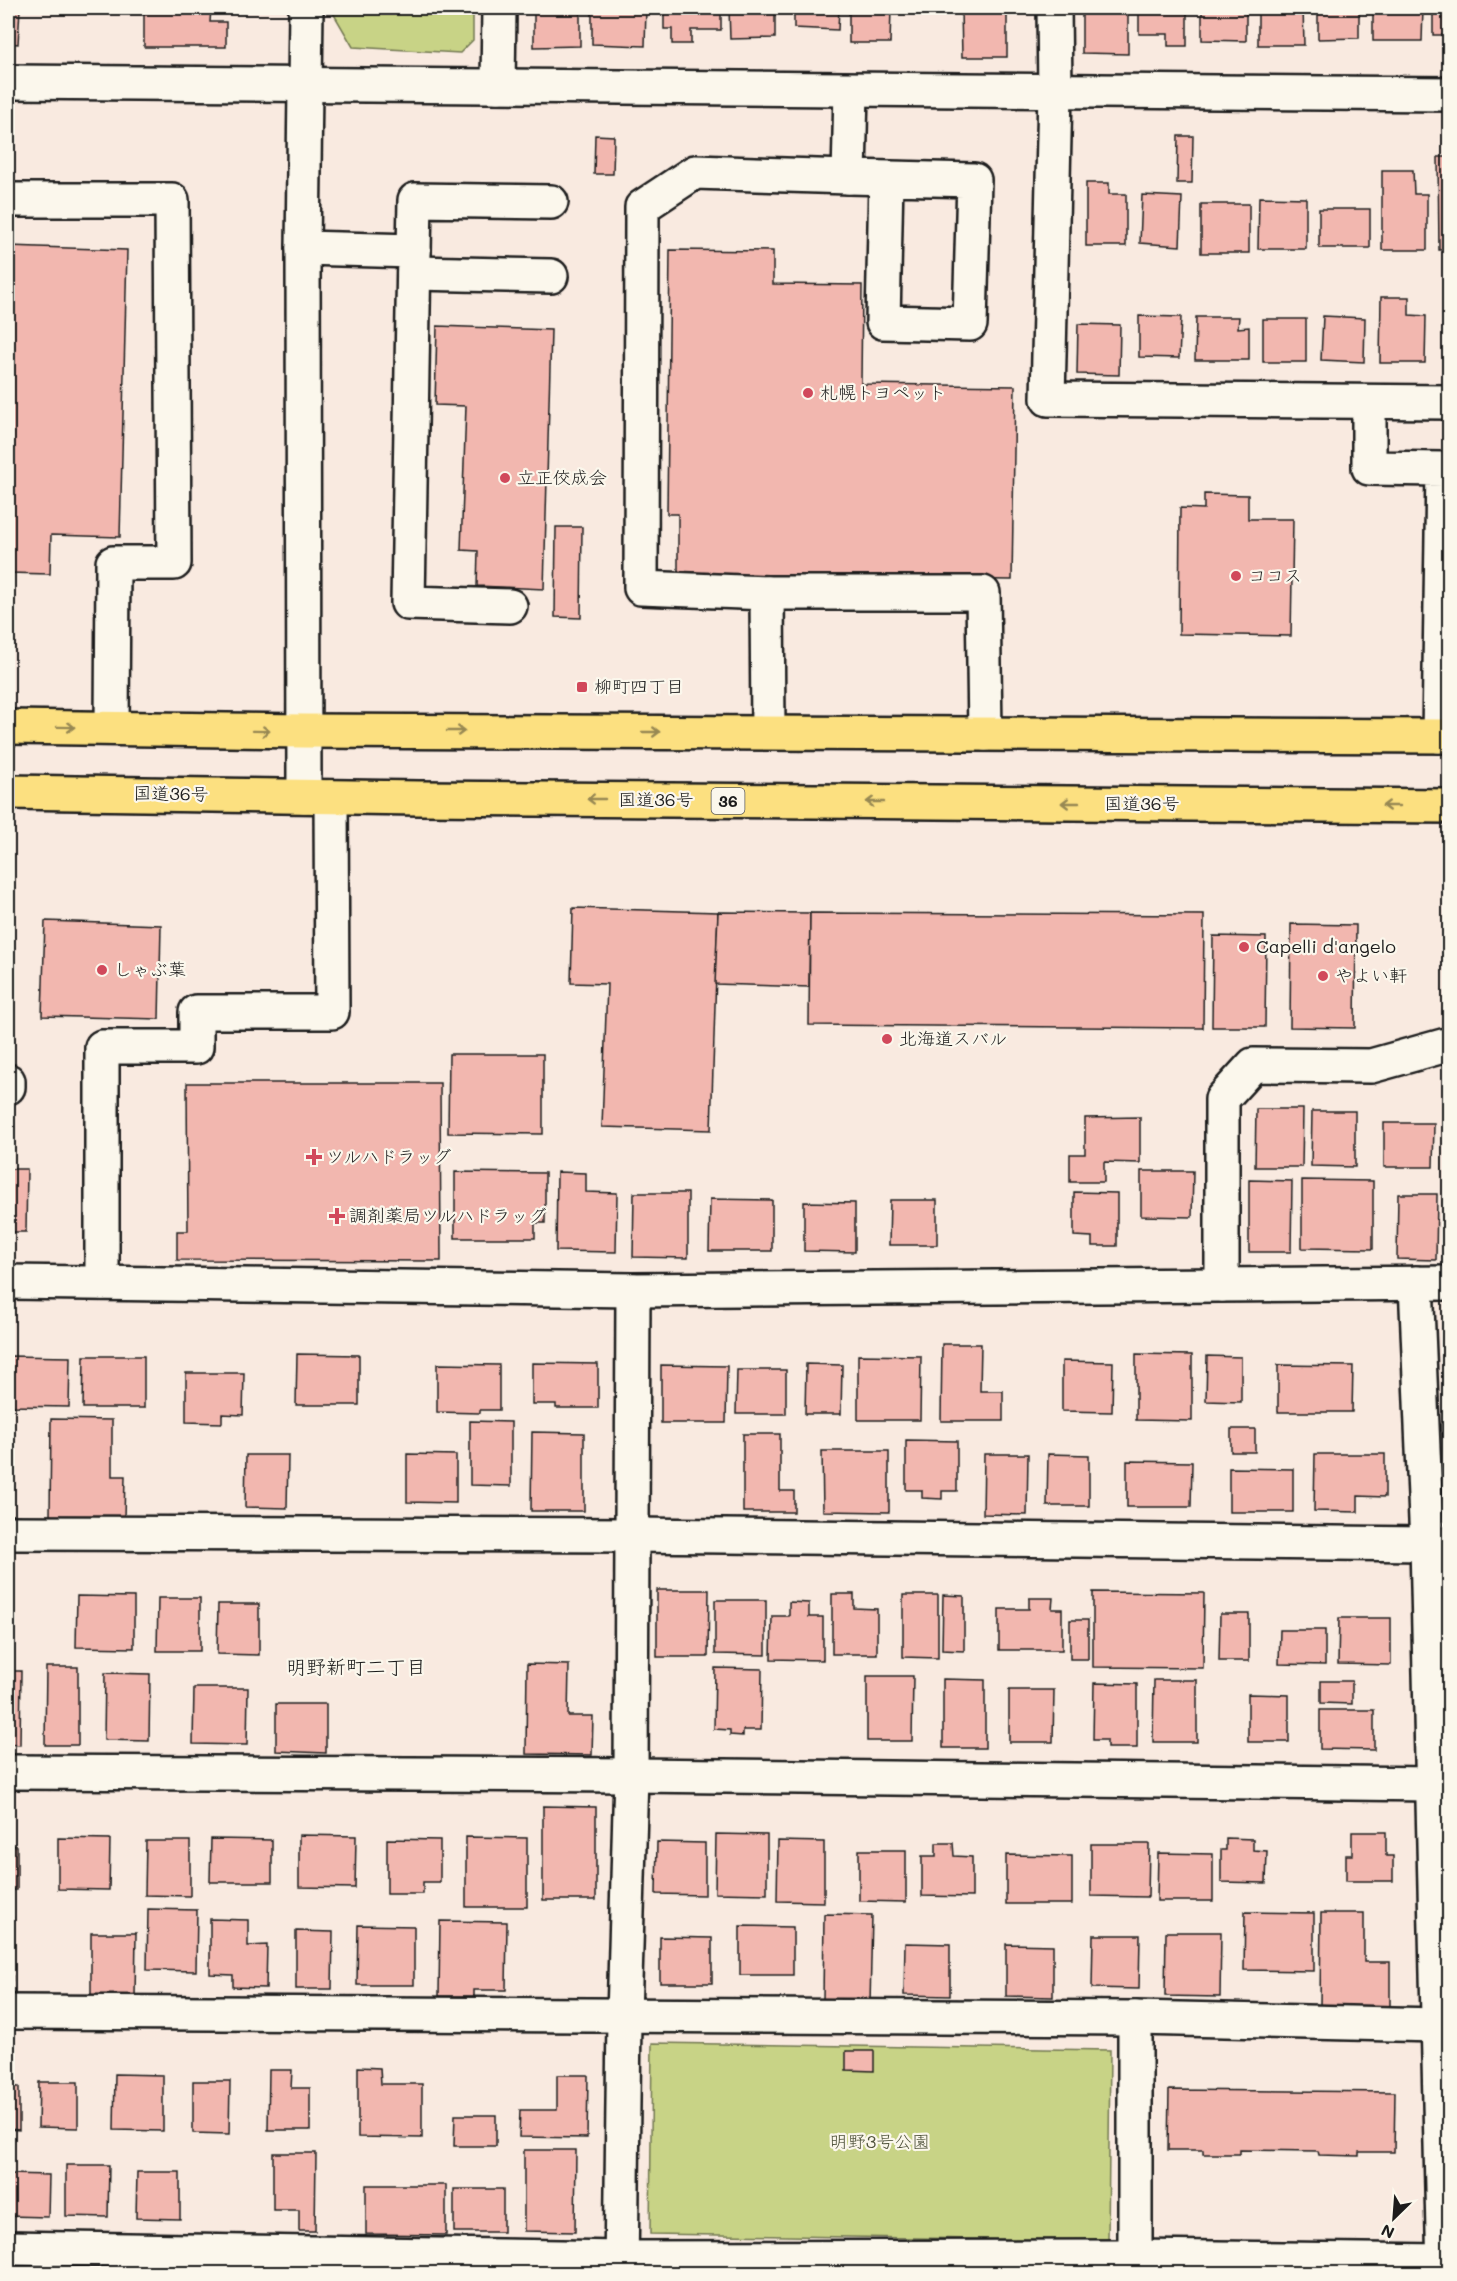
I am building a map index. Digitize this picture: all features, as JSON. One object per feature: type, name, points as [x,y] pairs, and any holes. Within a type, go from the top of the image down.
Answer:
[{"type":"highway","points":[[8,727],[304,731],[1444,736]]},
{"type":"highway","name":"国道36号","points":[[8,792],[1449,806]]},
{"type":"street","points":[[102,1283],[102,1047],[196,1047],[196,1012],[332,1012],[318,796],[304,731],[303,248],[306,8]]},
{"type":"street","points":[[498,86],[499,8]]},
{"type":"street","points":[[1054,8],[1048,399],[1449,402]]},
{"type":"street","points":[[8,82],[1449,94]]},
{"type":"street","points":[[849,177],[851,90]]},
{"type":"street","points":[[886,178],[883,322],[970,324],[974,180],[695,172],[642,207],[642,588],[767,593],[983,593],[985,734]]},
{"type":"street","points":[[8,200],[172,200],[174,562],[113,563],[112,728]]},
{"type":"street","points":[[510,606],[408,603],[415,200],[551,202]]},
{"type":"street","points":[[303,248],[551,276]]},
{"type":"street","points":[[1369,402],[1369,468],[1443,469],[1444,736]]},
{"type":"street","points":[[767,593],[768,732]]},
{"type":"street","points":[[1221,1285],[1222,1099],[1253,1065],[1371,1066],[1449,1044]]},
{"type":"street","points":[[8,1081],[8,1087]]},
{"type":"street","points":[[8,1281],[633,1290],[1449,1283]]},
{"type":"street","points":[[8,2248],[621,2266],[1135,2257],[1444,2267],[1427,1544],[1416,1283]]},
{"type":"street","points":[[621,2266],[624,2016],[631,1774],[633,1290]]},
{"type":"street","points":[[8,1533],[632,1535],[1427,1544]]},
{"type":"street","points":[[8,1772],[631,1774],[1433,1784]]},
{"type":"street","points":[[8,2012],[1135,2018],[1438,2025]]},
{"type":"street","points":[[1135,2018],[1135,2257]]},
{"type":"green space","points":[[332,8],[473,8],[473,40],[460,53],[353,47]]},
{"type":"green space","name":"明野3号公園","points":[[652,2043],[1110,2050],[1108,2241],[650,2234]]},
{"type":"building","points":[[8,8],[20,8],[18,44],[8,43]]},
{"type":"building","points":[[144,8],[211,8],[210,22],[226,22],[226,47],[144,47]]},
{"type":"building","points":[[534,8],[580,8],[580,46],[534,47]]},
{"type":"building","points":[[592,8],[646,8],[645,46],[592,44]]},
{"type":"building","points":[[664,8],[721,8],[721,30],[691,30],[691,44],[672,44],[672,29],[664,29]]},
{"type":"building","points":[[729,8],[775,8],[775,38],[730,39]]},
{"type":"building","points":[[794,8],[839,8],[838,30],[794,28]]},
{"type":"building","points":[[849,8],[891,8],[890,43],[849,43]]},
{"type":"building","points":[[961,8],[1007,8],[1007,57],[962,57]]},
{"type":"building","points":[[1082,8],[1128,8],[1128,54],[1082,53]]},
{"type":"building","points":[[1139,8],[1187,8],[1187,46],[1168,46],[1168,34],[1139,34]]},
{"type":"building","points":[[1202,8],[1246,8],[1246,41],[1202,40]]},
{"type":"building","points":[[1258,8],[1303,8],[1304,45],[1258,45]]},
{"type":"building","points":[[1318,8],[1359,8],[1359,38],[1318,39]]},
{"type":"building","points":[[1373,8],[1423,8],[1422,41],[1373,41]]},
{"type":"building","points":[[1433,8],[1450,8],[1450,35],[1433,35]]},
{"type":"building","points":[[595,135],[614,136],[613,174],[594,174]]},
{"type":"building","points":[[1178,136],[1193,136],[1192,183],[1177,183]]},
{"type":"building","points":[[1438,157],[1450,157],[1450,250],[1439,250]]},
{"type":"building","points":[[1382,170],[1413,170],[1414,194],[1427,194],[1427,250],[1382,250]]},
{"type":"building","points":[[1086,183],[1109,183],[1109,194],[1126,194],[1126,246],[1086,246]]},
{"type":"building","points":[[1142,195],[1182,197],[1180,246],[1140,243]]},
{"type":"building","points":[[1259,197],[1306,198],[1306,249],[1258,249]]},
{"type":"building","points":[[1201,204],[1249,204],[1249,253],[1201,253]]},
{"type":"building","points":[[1319,209],[1370,209],[1370,248],[1319,248]]},
{"type":"building","points":[[8,246],[127,250],[120,537],[51,535],[50,574],[8,573]]},
{"type":"building","points":[[670,250],[773,251],[773,284],[862,285],[861,384],[1015,386],[1012,580],[678,576],[678,514],[667,514]]},
{"type":"building","points":[[1448,281],[1450,281],[1450,356],[1447,356]]},
{"type":"building","points":[[1381,297],[1409,297],[1409,315],[1426,316],[1425,363],[1380,363]]},
{"type":"building","points":[[1139,316],[1181,317],[1179,358],[1139,357]]},
{"type":"building","points":[[1323,316],[1365,318],[1364,362],[1321,360]]},
{"type":"building","points":[[1196,317],[1239,317],[1238,328],[1249,327],[1249,360],[1195,360]]},
{"type":"building","points":[[1263,319],[1306,319],[1306,362],[1263,362]]},
{"type":"building","points":[[1078,324],[1120,325],[1119,375],[1077,374]]},
{"type":"building","name":"立正佼成会","points":[[437,326],[551,330],[544,589],[477,586],[478,551],[461,550],[466,406],[435,405]]},
{"type":"building","name":"ココス","points":[[1204,494],[1248,495],[1248,519],[1293,519],[1291,636],[1179,634],[1180,508],[1204,509]]},
{"type":"building","points":[[556,527],[582,527],[581,618],[555,617]]},
{"type":"building","points":[[573,908],[718,912],[711,1130],[602,1127],[607,984],[571,983]]},
{"type":"building","points":[[718,912],[810,913],[809,987],[715,984]]},
{"type":"building","points":[[810,913],[1204,915],[1203,1028],[809,1025]]},
{"type":"building","name":"しゃぶ葉","points":[[45,921],[161,925],[159,1019],[42,1016]]},
{"type":"building","name":"やよい軒","points":[[1291,924],[1356,925],[1355,1028],[1290,1027]]},
{"type":"building","points":[[1213,936],[1266,937],[1265,1027],[1212,1027]]},
{"type":"building","points":[[449,1054],[543,1054],[543,1134],[448,1133]]},
{"type":"building","name":"ツルハドラッグ","points":[[187,1083],[440,1083],[441,1261],[177,1260],[177,1231],[188,1231]]},
{"type":"building","points":[[1256,1109],[1303,1109],[1302,1167],[1255,1167]]},
{"type":"building","points":[[1312,1111],[1355,1111],[1355,1167],[1311,1166]]},
{"type":"building","points":[[1140,1117],[1140,1163],[1104,1162],[1104,1182],[1070,1182],[1070,1154],[1085,1154],[1085,1118]]},
{"type":"building","points":[[1384,1123],[1434,1123],[1433,1167],[1384,1167]]},
{"type":"building","points":[[8,1169],[27,1169],[26,1232],[8,1232]]},
{"type":"building","points":[[1141,1171],[1193,1171],[1192,1217],[1141,1216]]},
{"type":"building","points":[[455,1172],[545,1173],[545,1223],[535,1223],[535,1238],[455,1238]]},
{"type":"building","points":[[557,1172],[586,1173],[586,1192],[617,1193],[616,1252],[556,1251]]},
{"type":"building","points":[[1249,1180],[1292,1181],[1291,1252],[1249,1252]]},
{"type":"building","points":[[1302,1180],[1373,1181],[1373,1249],[1302,1248]]},
{"type":"building","points":[[1074,1192],[1117,1193],[1117,1246],[1092,1246],[1092,1237],[1074,1236]]},
{"type":"building","points":[[634,1193],[688,1193],[688,1258],[633,1257]]},
{"type":"building","points":[[1398,1194],[1437,1194],[1436,1260],[1397,1259]]},
{"type":"building","points":[[710,1199],[772,1200],[772,1251],[709,1251]]},
{"type":"building","points":[[890,1200],[937,1200],[937,1245],[889,1245]]},
{"type":"building","points":[[1443,1201],[1450,1201],[1450,1257],[1443,1257]]},
{"type":"building","points":[[804,1202],[855,1203],[855,1252],[804,1251]]},
{"type":"building","points":[[942,1344],[981,1344],[980,1391],[1003,1391],[1003,1421],[941,1421]]},
{"type":"building","points":[[297,1354],[359,1355],[359,1405],[296,1405]]},
{"type":"building","points":[[1136,1354],[1192,1355],[1192,1421],[1136,1420]]},
{"type":"building","points":[[858,1355],[921,1356],[920,1420],[858,1420]]},
{"type":"building","points":[[8,1356],[70,1357],[69,1407],[8,1406]]},
{"type":"building","points":[[84,1356],[144,1356],[144,1408],[83,1408]]},
{"type":"building","points":[[1207,1356],[1241,1357],[1241,1402],[1206,1401]]},
{"type":"building","points":[[1062,1361],[1113,1362],[1112,1412],[1062,1411]]},
{"type":"building","points":[[532,1363],[598,1364],[598,1408],[556,1408],[556,1404],[532,1404]]},
{"type":"building","points":[[437,1364],[499,1365],[499,1410],[480,1410],[480,1413],[437,1412]]},
{"type":"building","points":[[806,1364],[842,1365],[841,1414],[805,1414]]},
{"type":"building","points":[[661,1365],[727,1366],[726,1423],[661,1423]]},
{"type":"building","points":[[1278,1365],[1353,1366],[1352,1412],[1278,1412]]},
{"type":"building","points":[[737,1370],[786,1370],[786,1414],[736,1414]]},
{"type":"building","points":[[186,1373],[244,1373],[243,1415],[222,1414],[222,1423],[186,1422]]},
{"type":"building","points":[[1447,1378],[1450,1378],[1450,1436],[1447,1436]]},
{"type":"building","points":[[51,1419],[112,1420],[112,1476],[125,1476],[124,1518],[50,1517]]},
{"type":"building","points":[[470,1421],[511,1422],[511,1486],[470,1485]]},
{"type":"building","points":[[1231,1429],[1255,1429],[1255,1452],[1231,1452]]},
{"type":"building","points":[[532,1432],[584,1433],[584,1511],[531,1511]]},
{"type":"building","points":[[743,1434],[780,1434],[780,1491],[794,1491],[794,1512],[743,1512]]},
{"type":"building","points":[[906,1440],[957,1441],[957,1491],[942,1491],[942,1499],[922,1498],[922,1490],[906,1490]]},
{"type":"building","points":[[822,1451],[889,1451],[889,1512],[823,1511]]},
{"type":"building","points":[[407,1454],[456,1455],[456,1503],[407,1502]]},
{"type":"building","points":[[984,1454],[1028,1454],[1027,1515],[983,1514]]},
{"type":"building","points":[[1048,1454],[1089,1455],[1089,1506],[1047,1506]]},
{"type":"building","points":[[1315,1454],[1385,1454],[1385,1497],[1358,1496],[1358,1512],[1314,1511]]},
{"type":"building","points":[[246,1455],[288,1455],[287,1508],[245,1507]]},
{"type":"building","points":[[1127,1461],[1192,1462],[1191,1507],[1127,1507]]},
{"type":"building","points":[[1229,1468],[1293,1469],[1293,1512],[1229,1512]]},
{"type":"building","points":[[657,1590],[709,1590],[708,1657],[657,1657]]},
{"type":"building","points":[[1093,1592],[1204,1593],[1203,1668],[1093,1667]]},
{"type":"building","points":[[832,1594],[854,1594],[854,1608],[877,1609],[877,1654],[832,1654]]},
{"type":"building","points":[[903,1595],[938,1595],[938,1658],[903,1657]]},
{"type":"building","points":[[943,1595],[964,1596],[964,1651],[942,1650]]},
{"type":"building","points":[[77,1596],[134,1597],[134,1648],[76,1647]]},
{"type":"building","points":[[158,1598],[200,1598],[200,1651],[157,1651]]},
{"type":"building","points":[[1029,1598],[1053,1598],[1052,1609],[1062,1609],[1062,1650],[999,1650],[999,1609],[1029,1609]]},
{"type":"building","points":[[715,1600],[766,1600],[766,1655],[715,1654]]},
{"type":"building","points":[[789,1602],[809,1603],[809,1617],[823,1617],[823,1660],[771,1659],[772,1616],[789,1616]]},
{"type":"building","points":[[218,1604],[259,1604],[259,1655],[217,1654]]},
{"type":"building","points":[[1220,1614],[1249,1614],[1249,1661],[1219,1661]]},
{"type":"building","points":[[1339,1618],[1391,1618],[1391,1665],[1338,1664]]},
{"type":"building","points":[[1070,1620],[1088,1620],[1088,1659],[1070,1659]]},
{"type":"building","points":[[1280,1630],[1325,1630],[1325,1665],[1279,1664]]},
{"type":"building","points":[[527,1664],[569,1665],[568,1716],[593,1716],[592,1755],[526,1754]]},
{"type":"building","points":[[46,1667],[78,1667],[78,1745],[45,1745]]},
{"type":"building","points":[[715,1668],[762,1669],[761,1730],[743,1730],[743,1736],[730,1735],[730,1730],[714,1729]]},
{"type":"building","points":[[8,1671],[21,1671],[20,1745],[8,1744]]},
{"type":"building","points":[[105,1673],[150,1674],[149,1741],[104,1740]]},
{"type":"building","points":[[867,1676],[913,1676],[912,1741],[867,1741]]},
{"type":"building","points":[[943,1679],[985,1680],[985,1748],[943,1748]]},
{"type":"building","points":[[1154,1680],[1197,1680],[1197,1742],[1153,1742]]},
{"type":"building","points":[[1321,1681],[1352,1681],[1352,1704],[1321,1703]]},
{"type":"building","points":[[1094,1683],[1137,1684],[1137,1748],[1107,1748],[1107,1740],[1093,1740]]},
{"type":"building","points":[[194,1688],[248,1688],[247,1745],[193,1744]]},
{"type":"building","points":[[1009,1690],[1054,1690],[1053,1742],[1009,1742]]},
{"type":"building","points":[[1248,1694],[1289,1695],[1289,1742],[1248,1742]]},
{"type":"building","points":[[276,1704],[326,1704],[326,1753],[276,1751]]},
{"type":"building","points":[[1320,1710],[1374,1710],[1374,1750],[1320,1749]]},
{"type":"building","points":[[543,1806],[596,1807],[596,1900],[543,1900]]},
{"type":"building","points":[[1352,1832],[1386,1832],[1386,1856],[1393,1856],[1393,1881],[1346,1881],[1346,1855],[1352,1855]]},
{"type":"building","points":[[716,1834],[767,1835],[767,1894],[715,1893]]},
{"type":"building","points":[[299,1835],[356,1836],[355,1888],[299,1887]]},
{"type":"building","points":[[466,1837],[527,1838],[527,1907],[466,1907]]},
{"type":"building","points":[[58,1838],[110,1839],[109,1890],[58,1889]]},
{"type":"building","points":[[1226,1838],[1253,1839],[1253,1850],[1267,1851],[1266,1883],[1221,1882],[1221,1850],[1226,1850]]},
{"type":"building","points":[[211,1839],[272,1840],[272,1882],[210,1882]]},
{"type":"building","points":[[387,1839],[440,1840],[440,1882],[423,1882],[423,1894],[387,1894]]},
{"type":"building","points":[[146,1841],[190,1841],[190,1896],[145,1895]]},
{"type":"building","points":[[778,1841],[824,1842],[824,1902],[777,1901]]},
{"type":"building","points":[[657,1842],[705,1843],[705,1895],[656,1894]]},
{"type":"building","points":[[936,1843],[953,1843],[954,1856],[972,1857],[972,1897],[922,1896],[922,1856],[936,1856]]},
{"type":"building","points":[[1091,1844],[1149,1844],[1148,1897],[1091,1896]]},
{"type":"building","points":[[8,1845],[17,1846],[17,1890],[8,1890]]},
{"type":"building","points":[[859,1850],[906,1850],[906,1902],[859,1901]]},
{"type":"building","points":[[1158,1853],[1213,1854],[1213,1901],[1157,1901]]},
{"type":"building","points":[[1006,1855],[1072,1856],[1072,1904],[1006,1904]]},
{"type":"building","points":[[148,1909],[197,1910],[196,1971],[147,1970]]},
{"type":"building","points":[[1245,1912],[1314,1913],[1314,1971],[1244,1970]]},
{"type":"building","points":[[1321,1913],[1364,1913],[1364,1962],[1390,1962],[1390,2008],[1320,2007]]},
{"type":"building","points":[[824,1914],[872,1915],[870,2004],[823,2003]]},
{"type":"building","points":[[8,1917],[13,1917],[12,1987],[8,1987]]},
{"type":"building","points":[[210,1919],[248,1920],[248,1946],[267,1945],[266,1988],[233,1987],[233,1975],[210,1974]]},
{"type":"building","points":[[440,1921],[507,1922],[506,1990],[474,1990],[474,1996],[439,1996]]},
{"type":"building","points":[[358,1925],[414,1926],[414,1985],[357,1985]]},
{"type":"building","points":[[740,1926],[793,1927],[793,1975],[740,1975]]},
{"type":"building","points":[[296,1931],[333,1932],[332,1989],[296,1989]]},
{"type":"building","points":[[1166,1932],[1221,1932],[1220,1997],[1165,1996]]},
{"type":"building","points":[[91,1933],[136,1933],[135,1997],[91,1996]]},
{"type":"building","points":[[1093,1935],[1140,1935],[1139,1989],[1092,1988]]},
{"type":"building","points":[[660,1937],[712,1938],[712,1983],[660,1983]]},
{"type":"building","points":[[905,1943],[950,1944],[950,1996],[904,1995]]},
{"type":"building","points":[[1006,1944],[1053,1945],[1053,1997],[1006,1996]]},
{"type":"building","points":[[846,2051],[874,2051],[874,2071],[846,2070]]},
{"type":"building","points":[[358,2067],[380,2068],[381,2084],[422,2084],[422,2138],[358,2137]]},
{"type":"building","points":[[269,2070],[292,2070],[291,2088],[310,2088],[310,2130],[268,2130]]},
{"type":"building","points":[[115,2074],[163,2075],[163,2131],[114,2130]]},
{"type":"building","points":[[557,2075],[588,2075],[587,2138],[519,2137],[520,2110],[557,2110]]},
{"type":"building","points":[[193,2081],[230,2081],[229,2134],[193,2133]]},
{"type":"building","points":[[39,2082],[78,2082],[78,2128],[38,2127]]},
{"type":"building","points":[[8,2087],[19,2087],[19,2130],[8,2129]]},
{"type":"building","points":[[1169,2090],[1395,2092],[1394,2152],[1359,2152],[1359,2156],[1319,2155],[1318,2151],[1240,2150],[1240,2154],[1203,2154],[1203,2150],[1168,2150]]},
{"type":"building","points":[[455,2115],[496,2115],[496,2146],[454,2146]]},
{"type":"building","points":[[524,2150],[576,2150],[575,2232],[524,2231]]},
{"type":"building","points":[[273,2153],[316,2153],[315,2231],[299,2231],[299,2210],[273,2210]]},
{"type":"building","points":[[66,2165],[109,2165],[108,2217],[66,2216]]},
{"type":"building","points":[[137,2172],[180,2172],[180,2219],[136,2218]]},
{"type":"building","points":[[8,2174],[49,2175],[48,2217],[8,2216]]},
{"type":"building","points":[[366,2185],[446,2185],[446,2235],[366,2234]]},
{"type":"building","points":[[454,2189],[503,2189],[503,2232],[454,2232]]},
{"type":"place","name":"札幌トヨペット","points":[[808,393]]},
{"type":"place","name":"立正佼成会","points":[[505,478]]},
{"type":"place","name":"ココス","points":[[1236,576]]},
{"type":"place","name":"柳町四丁目","points":[[582,687]]},
{"type":"place","name":"Capelli d'angelo","points":[[1244,947]]},
{"type":"place","name":"しゃぶ葉","points":[[102,970]]},
{"type":"place","name":"やよい軒","points":[[1323,976]]},
{"type":"place","name":"北海道スバル","points":[[887,1039]]},
{"type":"place","name":"ツルハドラッグ","points":[[314,1157]]},
{"type":"place","name":"調剤薬局ツルハドラッグ","points":[[337,1216]]},
{"type":"district","name":"明野新町二丁目","points":[[356,1667]]}]
